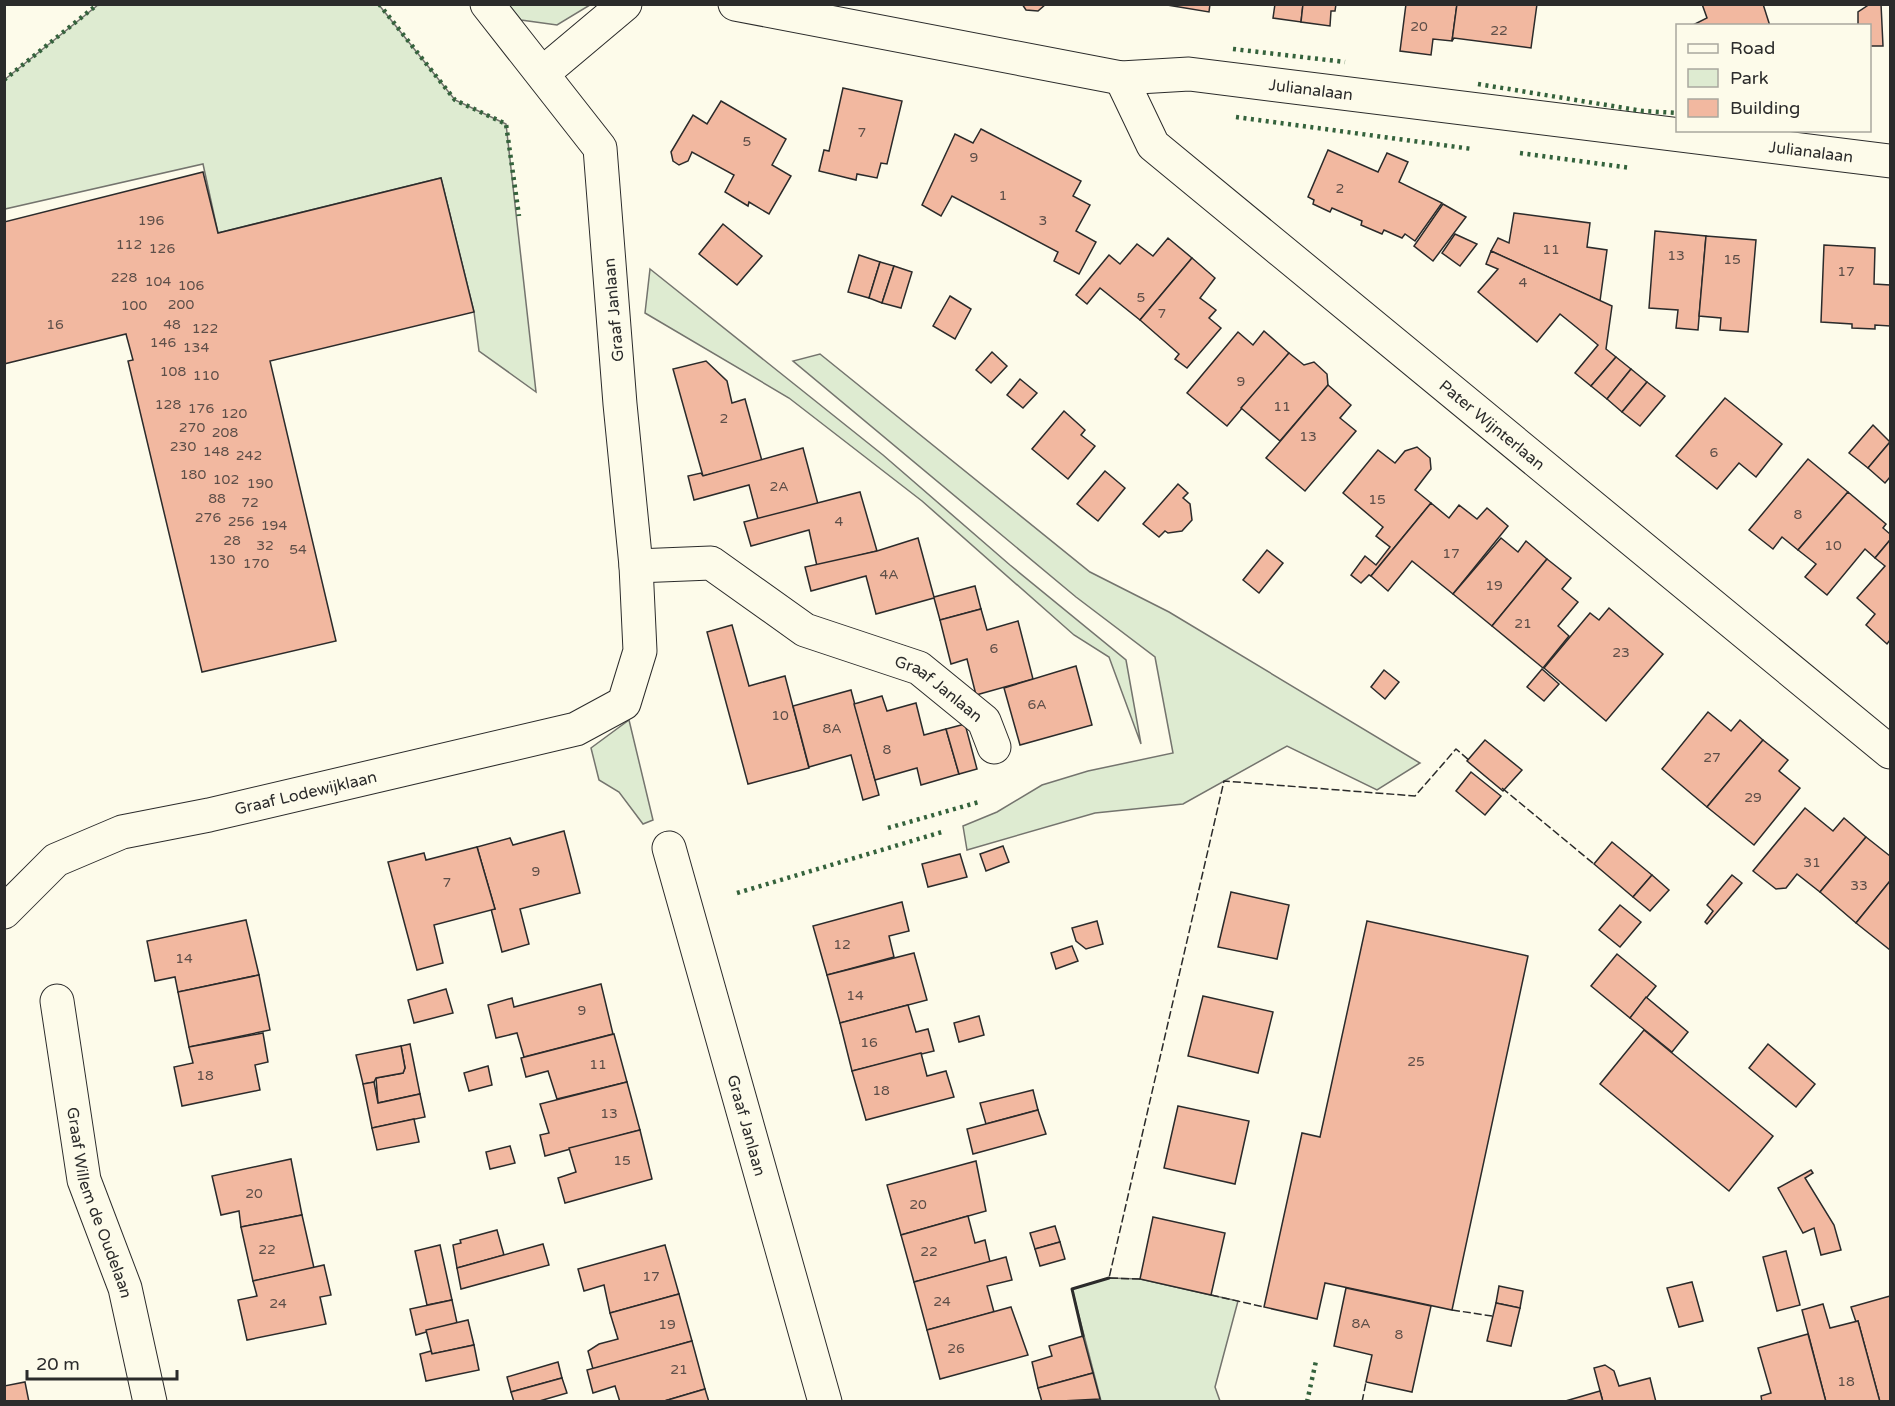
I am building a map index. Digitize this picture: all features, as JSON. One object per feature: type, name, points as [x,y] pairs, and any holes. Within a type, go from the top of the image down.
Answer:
[{"type":"street","name":"Graaf Janlaan","points":[[487,4],[600,148],[620,404],[636,566],[640,651],[624,703]]},
{"type":"street","points":[[543,74],[625,4]]},
{"type":"street","name":"Julianalaan","points":[[735,4],[1121,78],[1190,74],[1890,161]]},
{"type":"street","name":"Pater Wijnterlaan","points":[[1121,78],[1154,145],[1890,752]]},
{"type":"street","name":"Graaf Janlaan","points":[[636,566],[711,563],[805,630],[919,668],[984,721],[994,747]]},
{"type":"street","name":"Graaf Lodewijklaan","points":[[4,912],[56,860],[122,831],[208,815],[576,729],[624,703]]},
{"type":"street","name":"Graaf Janlaan","points":[[669,848],[825,1401]]},
{"type":"street","name":"Graaf Willem de Oudelaan","points":[[57,1001],[84,1180],[124,1288],[150,1401]]},
{"type":"green space","points":[[98,5],[379,5],[455,100],[506,124],[536,392],[479,351],[474,312],[441,178],[218,233],[203,164],[5,209],[4,80]]},
{"type":"green space","points":[[509,5],[590,5],[557,25],[521,20]]},
{"type":"green space","points":[[650,269],[883,455],[1010,565],[1126,660],[1141,744],[1109,657],[1074,635],[922,501],[789,398],[645,313]]},
{"type":"green space","points":[[820,354],[1090,572],[1169,612],[1420,763],[1377,790],[1287,746],[1183,804],[1095,813],[967,850],[963,826],[997,812],[1042,785],[1088,771],[1173,753],[1155,657],[1076,597],[793,361]]},
{"type":"green space","points":[[629,720],[653,820],[643,824],[619,792],[599,780],[591,748]]},
{"type":"green space","points":[[1109,1278],[1140,1279],[1238,1301],[1215,1387],[1220,1401],[1101,1401],[1072,1289]]},
{"type":"building","points":[[1022,4],[1046,4],[1038,11],[1026,10]]},
{"type":"building","points":[[1161,4],[1210,4],[1209,12]]},
{"type":"building","points":[[1275,4],[1303,4],[1301,22],[1273,18]]},
{"type":"building","points":[[1303,4],[1336,4],[1335,11],[1331,11],[1330,26],[1301,22]]},
{"type":"building","points":[[1406,4],[1457,4],[1452,41],[1433,39],[1431,55],[1400,51]]},
{"type":"building","points":[[1457,4],[1537,4],[1531,48],[1454,38],[1452,41]]},
{"type":"building","points":[[1702,4],[1763,4],[1769,24],[1695,24],[1707,18]]},
{"type":"building","points":[[1870,4],[1881,4],[1883,46],[1871,46],[1871,24],[1858,24],[1858,12]]},
{"type":"building","points":[[843,88],[902,101],[887,164],[881,163],[877,178],[857,174],[856,180],[819,171],[824,150],[829,151]]},
{"type":"building","points":[[721,101],[786,139],[772,165],[791,176],[769,214],[749,202],[748,206],[725,192],[734,175],[692,152],[688,161],[679,165],[673,161],[671,152],[693,115],[707,124]]},
{"type":"building","points":[[981,129],[1081,181],[1073,196],[1090,205],[1076,231],[1096,242],[1079,274],[1054,261],[1058,252],[952,196],[941,216],[922,205],[955,134],[973,143]]},
{"type":"building","points":[[1328,150],[1378,172],[1387,153],[1408,162],[1399,182],[1442,203],[1415,241],[1405,234],[1402,238],[1384,230],[1382,234],[1361,225],[1362,221],[1332,208],[1330,212],[1313,204],[1314,200],[1308,197]]},
{"type":"building","points":[[203,172],[218,233],[441,178],[474,312],[270,361],[336,641],[202,672],[128,361],[133,360],[126,334],[4,364],[4,222]]},
{"type":"building","points":[[1443,204],[1466,217],[1433,261],[1414,246]]},
{"type":"building","points":[[1514,213],[1590,223],[1587,247],[1607,250],[1600,301],[1491,251],[1498,238],[1509,243]]},
{"type":"building","points":[[723,224],[762,256],[737,285],[699,254]]},
{"type":"building","points":[[1655,231],[1706,236],[1698,330],[1676,328],[1678,310],[1649,308]]},
{"type":"building","points":[[1455,234],[1477,244],[1460,266],[1442,253]]},
{"type":"building","points":[[1706,236],[1756,240],[1748,332],[1720,330],[1721,318],[1699,316]]},
{"type":"building","points":[[1168,238],[1192,258],[1140,320],[1100,288],[1087,304],[1076,295],[1109,255],[1120,264],[1137,244],[1153,256]]},
{"type":"building","points":[[1824,245],[1875,248],[1874,284],[1890,285],[1890,326],[1875,325],[1875,329],[1852,328],[1852,324],[1821,322]]},
{"type":"building","points":[[1491,251],[1612,306],[1606,349],[1616,357],[1591,386],[1575,373],[1598,345],[1586,335],[1560,314],[1537,342],[1478,292],[1498,269],[1486,264]]},
{"type":"building","points":[[859,255],[880,262],[869,298],[848,292]]},
{"type":"building","points":[[1192,258],[1215,278],[1200,298],[1216,310],[1209,318],[1221,328],[1187,368],[1175,359],[1179,354],[1140,320]]},
{"type":"building","points":[[880,262],[894,266],[882,303],[869,298]]},
{"type":"building","points":[[894,266],[912,272],[901,308],[882,303]]},
{"type":"building","points":[[950,296],[971,309],[955,339],[933,326]]},
{"type":"building","points":[[1264,331],[1289,353],[1227,426],[1187,393],[1238,332],[1253,345]]},
{"type":"building","points":[[992,352],[1007,366],[991,383],[976,370]]},
{"type":"building","points":[[1289,353],[1304,365],[1314,362],[1327,374],[1328,385],[1280,441],[1241,408]]},
{"type":"building","points":[[1616,357],[1631,369],[1607,399],[1591,386]]},
{"type":"building","points":[[706,361],[727,381],[732,403],[745,399],[762,461],[703,476],[673,369]]},
{"type":"building","points":[[1631,369],[1647,382],[1622,412],[1607,399]]},
{"type":"building","points":[[1020,379],[1037,393],[1023,408],[1007,395]]},
{"type":"building","points":[[1647,382],[1665,396],[1640,426],[1622,412]]},
{"type":"building","points":[[1328,385],[1351,405],[1340,418],[1356,431],[1305,491],[1266,458]]},
{"type":"building","points":[[1725,398],[1782,444],[1756,477],[1739,463],[1717,489],[1676,456]]},
{"type":"building","points":[[1064,411],[1085,430],[1081,435],[1095,446],[1068,479],[1032,449]]},
{"type":"building","points":[[1873,425],[1890,442],[1868,468],[1849,453]]},
{"type":"building","points":[[1890,442],[1890,477],[1885,483],[1868,468]]},
{"type":"building","points":[[1417,447],[1430,458],[1431,469],[1415,490],[1431,503],[1371,576],[1369,575],[1361,583],[1351,575],[1365,556],[1376,565],[1390,547],[1376,536],[1383,527],[1343,493],[1378,450],[1395,463],[1405,451]]},
{"type":"building","points":[[803,448],[818,504],[758,519],[749,485],[694,500],[688,476],[701,473],[703,476]]},
{"type":"building","points":[[1808,459],[1848,492],[1798,550],[1782,537],[1773,549],[1749,530]]},
{"type":"building","points":[[1105,471],[1125,488],[1098,521],[1077,504]]},
{"type":"building","points":[[1178,484],[1188,493],[1183,498],[1190,504],[1192,520],[1182,531],[1168,533],[1165,531],[1159,537],[1143,524]]},
{"type":"building","points":[[860,492],[877,551],[817,566],[809,530],[751,546],[744,522]]},
{"type":"building","points":[[1848,492],[1886,524],[1883,528],[1890,534],[1890,540],[1875,558],[1865,549],[1827,595],[1805,577],[1816,564],[1798,550]]},
{"type":"building","points":[[1431,503],[1449,518],[1459,505],[1477,519],[1487,508],[1508,526],[1453,594],[1412,561],[1388,591],[1371,576]]},
{"type":"building","points":[[918,538],[934,597],[975,586],[981,609],[940,620],[934,598],[876,614],[866,576],[811,591],[805,567],[877,551]]},
{"type":"building","points":[[1501,538],[1518,552],[1526,541],[1547,559],[1492,626],[1453,594]]},
{"type":"building","points":[[1890,540],[1890,640],[1887,644],[1866,625],[1875,614],[1857,598],[1885,566],[1875,558]]},
{"type":"building","points":[[1267,550],[1283,563],[1259,593],[1243,580]]},
{"type":"building","points":[[1547,559],[1571,578],[1562,589],[1578,602],[1558,626],[1569,636],[1543,668],[1492,626]]},
{"type":"building","points":[[1609,608],[1663,654],[1606,721],[1544,668],[1590,613],[1599,620]]},
{"type":"building","points":[[981,609],[987,630],[1018,621],[1033,679],[976,695],[967,659],[951,664],[940,620]]},
{"type":"building","points":[[732,625],[749,686],[785,676],[809,768],[748,784],[707,632]]},
{"type":"building","points":[[1076,666],[1092,725],[1020,745],[1004,688]]},
{"type":"building","points":[[1542,669],[1559,684],[1544,701],[1527,687]]},
{"type":"building","points":[[1384,670],[1399,682],[1385,699],[1371,687]]},
{"type":"building","points":[[851,690],[879,795],[863,800],[851,755],[809,767],[793,706]]},
{"type":"building","points":[[882,696],[887,711],[916,703],[924,735],[946,729],[959,774],[921,785],[917,768],[875,780],[854,704]]},
{"type":"building","points":[[1708,712],[1731,731],[1740,720],[1763,740],[1707,807],[1662,769]]},
{"type":"building","points":[[965,724],[977,769],[959,774],[946,729]]},
{"type":"building","points":[[1485,740],[1522,770],[1503,791],[1467,761]]},
{"type":"building","points":[[1763,740],[1788,760],[1779,771],[1800,788],[1754,845],[1707,807]]},
{"type":"building","points":[[1471,772],[1501,796],[1485,815],[1456,791]]},
{"type":"building","points":[[1805,808],[1833,831],[1844,818],[1866,837],[1820,892],[1797,874],[1786,888],[1776,889],[1753,871]]},
{"type":"building","points":[[564,831],[580,893],[520,909],[529,944],[502,952],[491,909],[495,909],[477,847],[510,838],[513,845]]},
{"type":"building","points":[[1866,837],[1890,856],[1890,881],[1856,923],[1820,892]]},
{"type":"building","points":[[1612,842],[1652,875],[1633,897],[1594,864]]},
{"type":"building","points":[[1003,846],[1009,862],[986,871],[980,854]]},
{"type":"building","points":[[477,847],[495,909],[434,925],[443,963],[417,970],[388,862],[424,853],[426,860]]},
{"type":"building","points":[[960,854],[967,877],[928,887],[922,864]]},
{"type":"building","points":[[1652,875],[1669,890],[1650,911],[1633,897]]},
{"type":"building","points":[[1732,875],[1742,883],[1707,924],[1705,922],[1713,911],[1707,905]]},
{"type":"building","points":[[1890,881],[1890,950],[1856,923]]},
{"type":"building","points":[[1231,892],[1289,905],[1277,959],[1218,947]]},
{"type":"building","points":[[902,902],[909,931],[889,936],[894,957],[827,975],[813,926]]},
{"type":"building","points":[[1620,905],[1641,922],[1620,947],[1599,930]]},
{"type":"building","points":[[246,920],[259,975],[178,992],[175,977],[155,981],[147,941]]},
{"type":"building","points":[[1097,921],[1103,944],[1086,949],[1076,941],[1072,928]]},
{"type":"building","points":[[1367,921],[1528,956],[1452,1310],[1325,1283],[1317,1319],[1264,1307],[1302,1133],[1320,1137]]},
{"type":"building","points":[[1072,946],[1078,961],[1056,969],[1051,953]]},
{"type":"building","points":[[914,953],[927,1000],[840,1023],[827,975]]},
{"type":"building","points":[[1617,954],[1656,986],[1630,1018],[1591,986]]},
{"type":"building","points":[[259,975],[270,1030],[189,1047],[178,992]]},
{"type":"building","points":[[601,984],[613,1034],[524,1057],[517,1033],[496,1038],[488,1005],[512,998],[514,1007]]},
{"type":"building","points":[[446,989],[453,1013],[414,1023],[408,1000]]},
{"type":"building","points":[[1203,996],[1273,1012],[1258,1073],[1188,1056]]},
{"type":"building","points":[[1646,997],[1688,1032],[1672,1052],[1630,1018]]},
{"type":"building","points":[[908,1005],[916,1032],[928,1029],[934,1051],[852,1071],[840,1023]]},
{"type":"building","points":[[979,1016],[984,1035],[959,1042],[954,1023]]},
{"type":"building","points":[[1644,1030],[1773,1136],[1729,1191],[1600,1084]]},
{"type":"building","points":[[263,1033],[268,1062],[255,1065],[260,1090],[182,1106],[174,1067],[193,1063],[189,1047]]},
{"type":"building","points":[[614,1034],[627,1082],[557,1099],[548,1071],[526,1077],[521,1058]]},
{"type":"building","points":[[410,1044],[420,1094],[378,1103],[376,1078],[403,1073],[405,1068],[401,1046]]},
{"type":"building","points":[[1768,1044],[1815,1084],[1796,1107],[1749,1068]]},
{"type":"building","points":[[401,1046],[405,1068],[403,1073],[376,1078],[374,1082],[363,1084],[356,1055]]},
{"type":"building","points":[[921,1053],[927,1076],[946,1071],[954,1097],[866,1120],[852,1071]]},
{"type":"building","points":[[488,1066],[492,1085],[469,1091],[464,1073]]},
{"type":"building","points":[[374,1082],[378,1103],[420,1094],[425,1117],[372,1128],[363,1084]]},
{"type":"building","points":[[627,1082],[640,1130],[545,1156],[540,1135],[549,1133],[540,1104]]},
{"type":"building","points":[[1033,1090],[1038,1110],[986,1124],[980,1103]]},
{"type":"building","points":[[1178,1106],[1249,1121],[1235,1184],[1164,1168]]},
{"type":"building","points":[[1038,1110],[1046,1134],[973,1154],[967,1129]]},
{"type":"building","points":[[414,1119],[419,1142],[377,1150],[372,1128]]},
{"type":"building","points":[[640,1130],[652,1179],[565,1203],[558,1178],[576,1172],[569,1148]]},
{"type":"building","points":[[510,1146],[515,1163],[490,1169],[486,1152]]},
{"type":"building","points":[[291,1159],[302,1215],[241,1227],[239,1211],[221,1215],[212,1176]]},
{"type":"building","points":[[976,1161],[986,1211],[901,1235],[887,1185]]},
{"type":"building","points":[[1811,1170],[1813,1173],[1805,1178],[1834,1225],[1841,1250],[1821,1255],[1814,1228],[1803,1233],[1778,1188]]},
{"type":"building","points":[[302,1215],[314,1268],[253,1281],[241,1227]]},
{"type":"building","points":[[968,1216],[975,1243],[985,1240],[990,1262],[914,1282],[901,1235]]},
{"type":"building","points":[[1153,1217],[1225,1233],[1211,1295],[1140,1279]]},
{"type":"building","points":[[1055,1226],[1060,1242],[1035,1249],[1030,1233]]},
{"type":"building","points":[[497,1230],[504,1255],[457,1268],[453,1245],[461,1243],[460,1240]]},
{"type":"building","points":[[1060,1242],[1065,1259],[1040,1266],[1035,1249]]},
{"type":"building","points":[[543,1244],[549,1265],[461,1289],[457,1268]]},
{"type":"building","points":[[440,1245],[452,1300],[427,1305],[415,1251]]},
{"type":"building","points":[[665,1245],[679,1294],[610,1313],[604,1285],[584,1291],[578,1269]]},
{"type":"building","points":[[1786,1251],[1800,1305],[1777,1311],[1763,1257]]},
{"type":"building","points":[[1006,1257],[1012,1280],[987,1286],[994,1312],[927,1330],[914,1282]]},
{"type":"building","points":[[324,1265],[331,1295],[320,1297],[326,1324],[247,1340],[238,1300],[257,1296],[253,1281]]},
{"type":"building","points":[[1692,1282],[1703,1321],[1679,1327],[1667,1288]]},
{"type":"building","points":[[1499,1286],[1523,1291],[1520,1308],[1496,1303]]},
{"type":"building","points":[[1346,1288],[1431,1306],[1412,1392],[1366,1382],[1372,1355],[1334,1346]]},
{"type":"building","points":[[679,1294],[692,1341],[593,1369],[588,1351],[599,1344],[618,1339],[610,1313]]},
{"type":"building","points":[[1890,1296],[1890,1401],[1880,1402],[1858,1321],[1856,1322],[1851,1307]]},
{"type":"building","points":[[452,1300],[457,1323],[416,1335],[410,1309]]},
{"type":"building","points":[[1496,1303],[1520,1308],[1511,1346],[1487,1341]]},
{"type":"building","points":[[1823,1304],[1830,1328],[1858,1321],[1880,1402],[1826,1402],[1802,1310]]},
{"type":"building","points":[[1011,1307],[1028,1355],[940,1379],[927,1330]]},
{"type":"building","points":[[468,1320],[474,1345],[432,1354],[426,1330]]},
{"type":"building","points":[[1808,1334],[1826,1402],[1762,1402],[1761,1396],[1771,1393],[1758,1348]]},
{"type":"building","points":[[1083,1336],[1093,1373],[1038,1388],[1032,1362],[1052,1356],[1049,1346]]},
{"type":"building","points":[[692,1341],[705,1389],[661,1402],[620,1402],[615,1386],[593,1393],[587,1370]]},
{"type":"building","points":[[474,1345],[479,1370],[426,1381],[420,1354],[431,1351],[432,1354]]},
{"type":"building","points":[[558,1362],[562,1378],[511,1392],[507,1377]]},
{"type":"building","points":[[1605,1365],[1614,1371],[1619,1386],[1650,1378],[1656,1402],[1603,1402],[1594,1368]]},
{"type":"building","points":[[1093,1373],[1100,1399],[1042,1402],[1038,1388]]},
{"type":"building","points":[[562,1378],[567,1393],[536,1402],[514,1402],[511,1392]]},
{"type":"building","points":[[25,1382],[29,1402],[4,1402],[4,1386]]},
{"type":"building","points":[[705,1389],[709,1402],[661,1402]]},
{"type":"building","points":[[1600,1391],[1603,1402],[1562,1402]]},
{"type":"hedge","points":[[4,80],[98,4]]},
{"type":"hedge","points":[[379,4],[455,100],[506,124],[519,216]]},
{"type":"hedge","points":[[1233,49],[1345,62]]},
{"type":"hedge","points":[[1478,84],[1643,111],[1676,113]]},
{"type":"hedge","points":[[1236,117],[1472,149]]},
{"type":"hedge","points":[[1520,153],[1631,168]]},
{"type":"hedge","points":[[888,828],[979,802]]},
{"type":"hedge","points":[[737,893],[942,832]]},
{"type":"hedge","points":[[1307,1402],[1316,1361]]},
{"type":"fence","points":[[1140,1279],[1109,1278],[1224,781],[1415,796],[1456,749],[1470,761]]},
{"type":"fence","points":[[1502,788],[1594,864]]},
{"type":"fence","points":[[1211,1295],[1264,1307]]},
{"type":"fence","points":[[1452,1310],[1492,1316]]},
{"type":"fence","points":[[1362,1402],[1366,1382]]},
{"type":"wall","points":[[1083,1336],[1072,1289],[1109,1278]]}]
